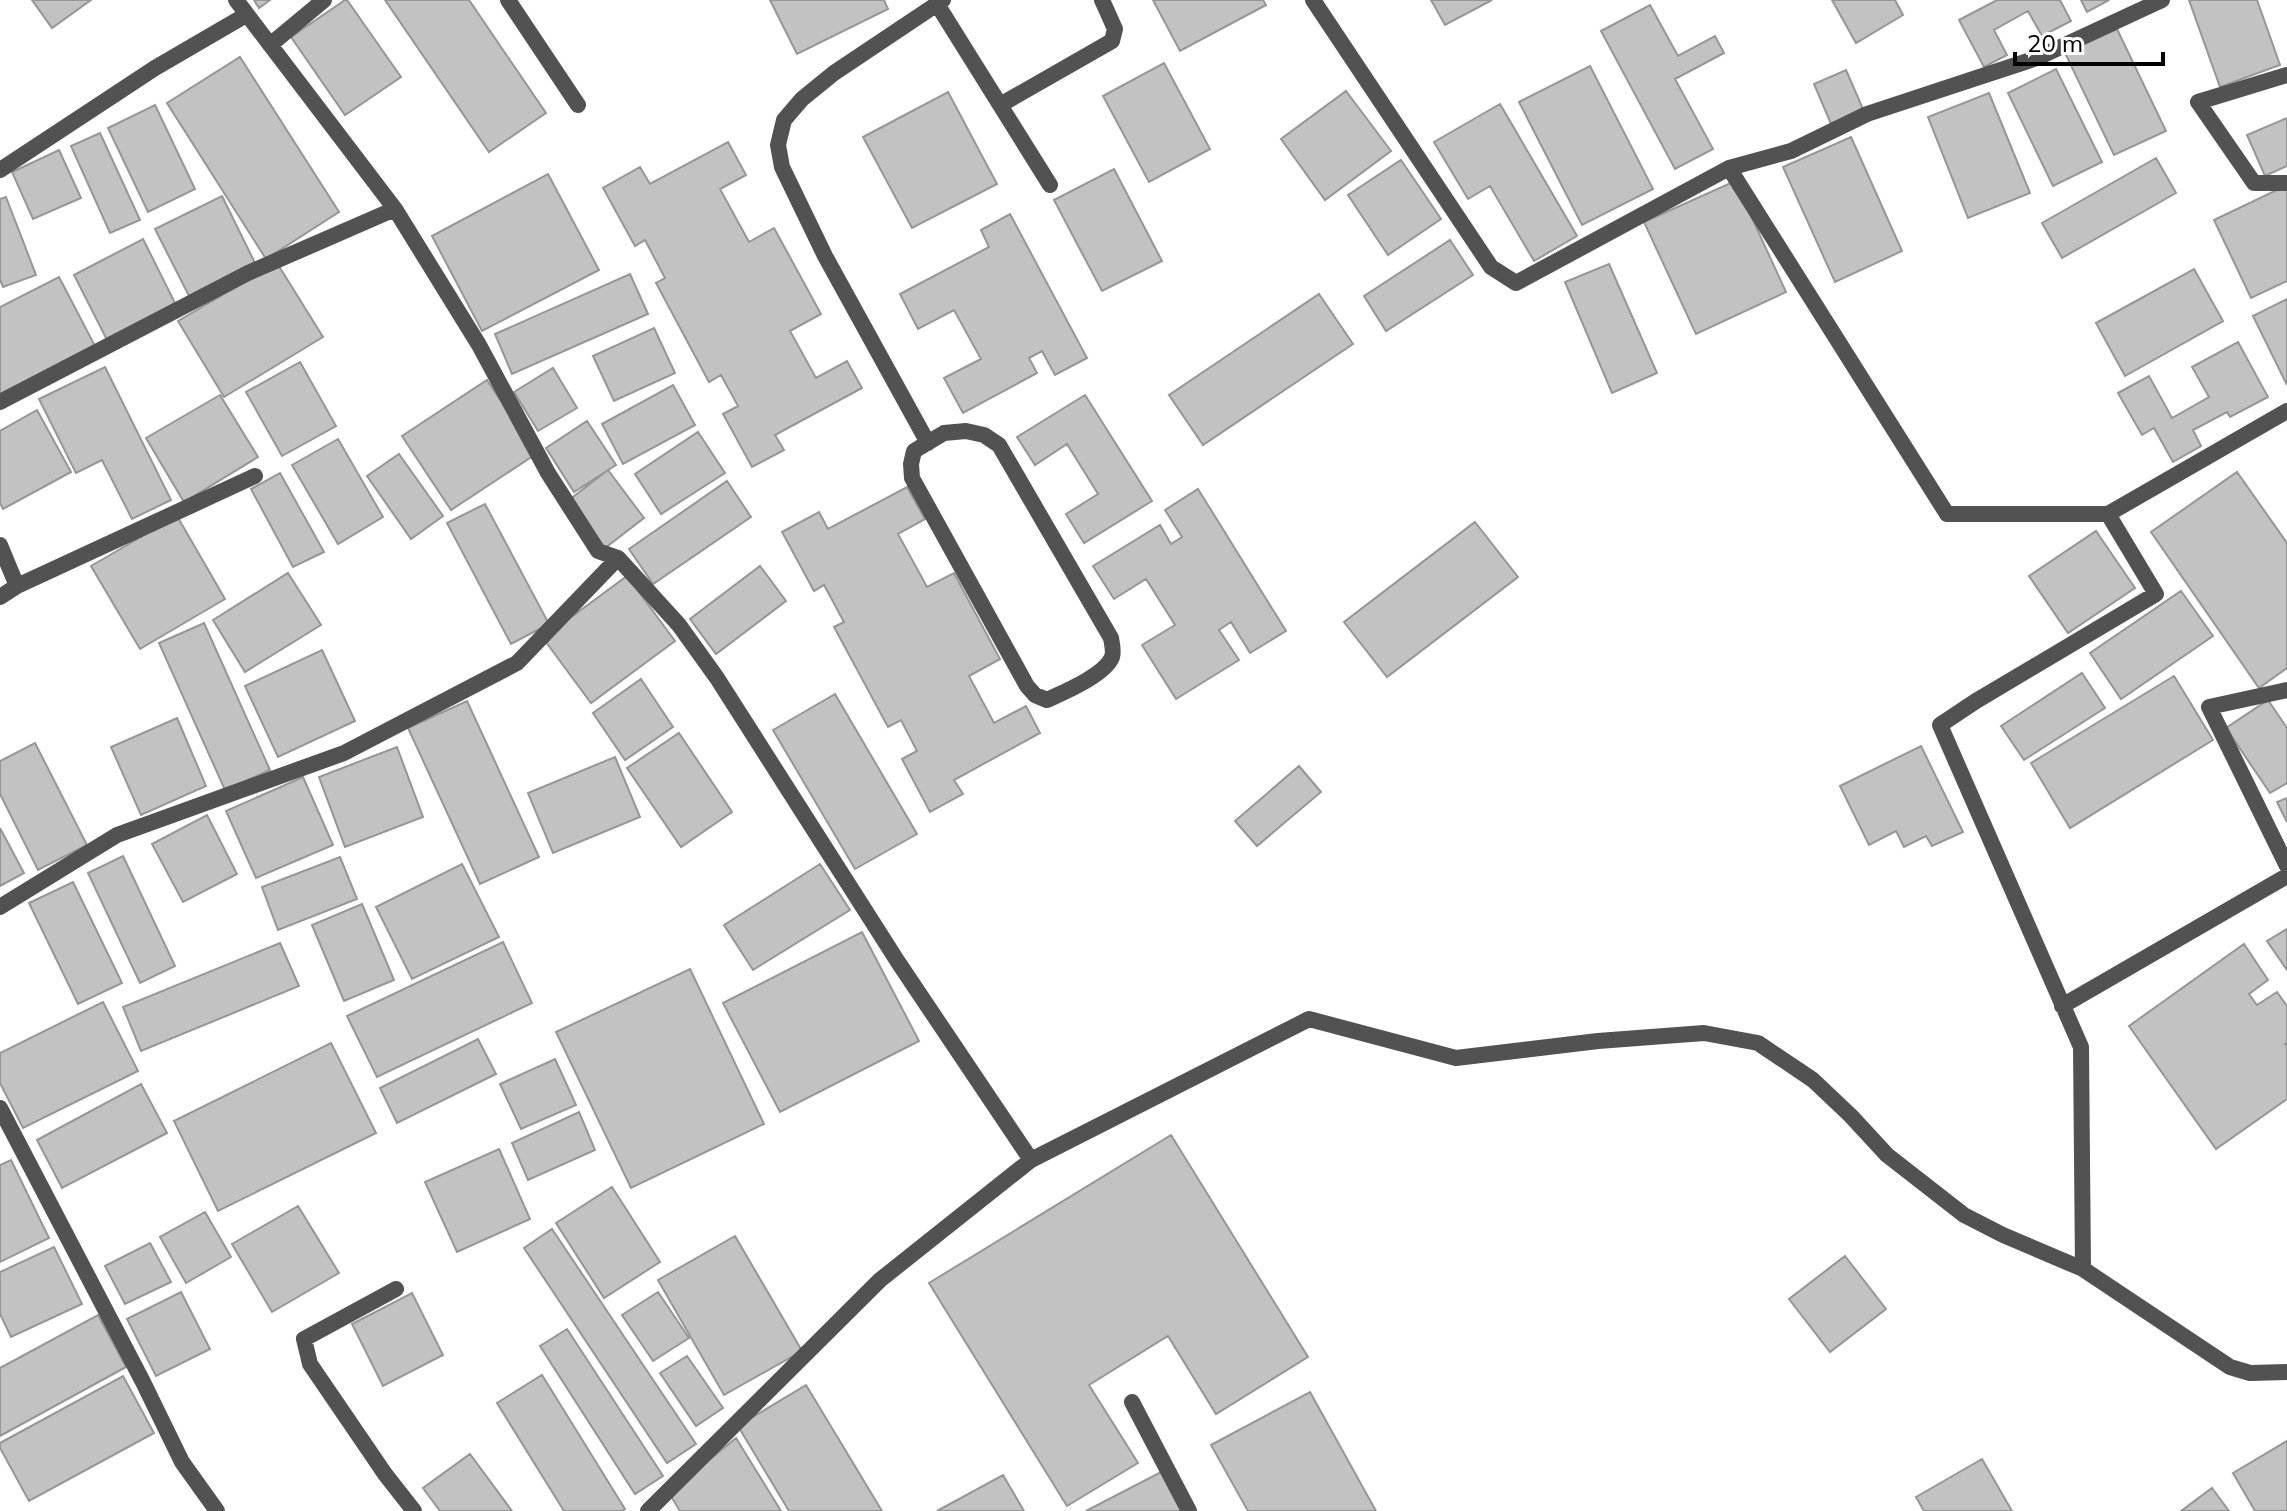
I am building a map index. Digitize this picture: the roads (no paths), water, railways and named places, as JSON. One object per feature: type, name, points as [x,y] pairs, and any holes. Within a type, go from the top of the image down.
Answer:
[{"type":"street","points":[[236,0],[395,209],[479,345],[548,473],[598,551],[618,558],[679,625],[717,678],[898,962],[1031,1160]]},
{"type":"street","points":[[270,45],[324,0]]},
{"type":"street","points":[[508,0],[578,105]]},
{"type":"street","points":[[1000,105],[1112,41],[1115,29],[1102,0]]},
{"type":"street","points":[[1313,0],[1491,267],[1516,283],[1729,168],[1791,151],[1867,114],[2037,58],[2162,0]]},
{"type":"street","points":[[928,443],[825,256],[782,167],[778,145],[784,120],[802,99],[834,73],[940,2],[1050,185]]},
{"type":"street","points":[[0,170],[155,68],[246,15]]},
{"type":"street","points":[[2287,75],[2198,102],[2254,183],[2287,183]]},
{"type":"street","points":[[1729,168],[1947,514],[2108,514],[2287,411]]},
{"type":"street","points":[[0,402],[248,273],[395,209]]},
{"type":"street","points":[[966,431],[984,435],[999,445],[1111,638],[1113,655],[1104,668],[1047,700],[1035,695],[1027,686],[912,478],[914,451],[928,443],[944,433],[966,431]]},
{"type":"street","points":[[0,597],[17,586],[255,476]]},
{"type":"street","points":[[2083,1269],[2081,1047],[1940,725],[2156,594],[2108,514]]},
{"type":"street","points":[[0,545],[17,586]]},
{"type":"street","points":[[0,907],[117,835],[344,753],[517,663],[618,558]]},
{"type":"street","points":[[2287,690],[2209,707],[2287,866]]},
{"type":"street","points":[[2062,1006],[2287,876]]},
{"type":"street","points":[[648,1511],[880,1280],[1031,1160],[1309,1019],[1456,1058],[1598,1041],[1704,1033],[1758,1043],[1813,1080],[1887,1155],[1964,1215],[2083,1269],[2230,1367],[2250,1373],[2287,1372]]},
{"type":"street","points":[[0,1108],[182,1462],[217,1511]]},
{"type":"street","points":[[396,1289],[304,1339],[310,1364],[414,1511]]},
{"type":"street","points":[[1132,1402],[1189,1511]]}]
